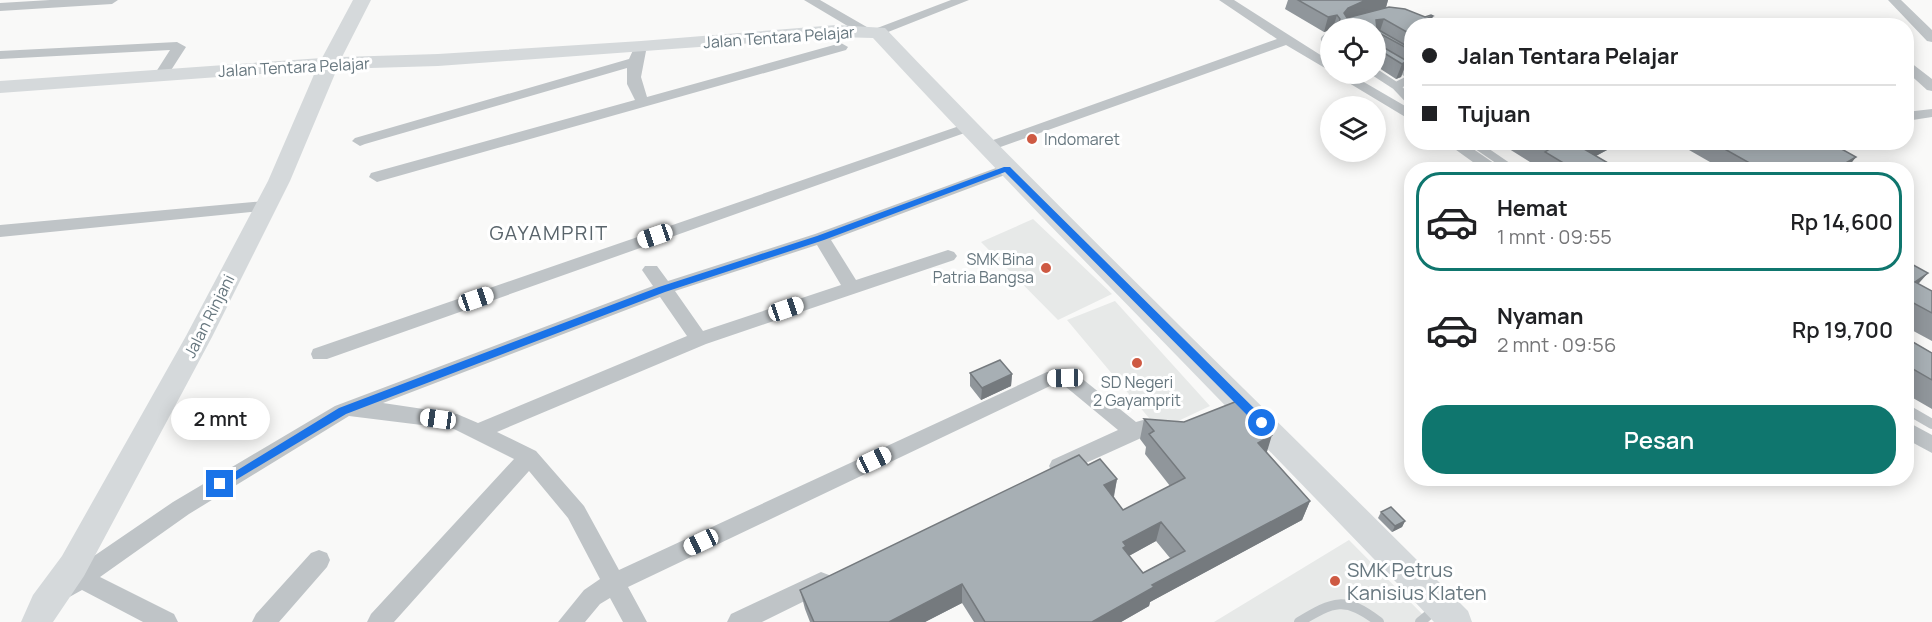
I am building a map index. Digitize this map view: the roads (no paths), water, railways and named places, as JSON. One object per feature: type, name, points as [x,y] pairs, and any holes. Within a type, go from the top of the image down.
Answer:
[{"type":"main road","name":"Jalan Rinjani","points":[[40,614],[73,566],[199,337],[279,181],[329,63],[362,0]]},
{"type":"main road","name":"Jalan Tentara Pelajar","points":[[0,87],[329,63],[638,54],[872,32],[968,127],[1236,410],[1448,614]]},
{"type":"street","points":[[0,7],[112,0]]},
{"type":"street","points":[[820,2],[872,32],[963,0]]},
{"type":"street","points":[[1225,0],[1320,61]]},
{"type":"street","points":[[1894,0],[1912,18]]},
{"type":"street","points":[[1914,20],[1932,38]]},
{"type":"street","points":[[987,147],[1287,40]]},
{"type":"street","points":[[0,55],[179,47],[161,75]]},
{"type":"street","points":[[378,177],[841,47]]},
{"type":"street","points":[[360,141],[638,54],[635,89],[643,101]]},
{"type":"street","points":[[1914,70],[1932,87]]},
{"type":"street","points":[[1358,84],[1404,112]]},
{"type":"street","points":[[1914,116],[1932,113]]},
{"type":"street","points":[[320,354],[968,127]]},
{"type":"street","points":[[1465,150],[1483,162]]},
{"type":"street","points":[[40,614],[80,578],[181,508],[342,411],[662,290],[820,238],[1007,169]]},
{"type":"street","points":[[0,231],[265,206]]},
{"type":"street","points":[[820,238],[851,287]]},
{"type":"street","points":[[480,431],[699,339],[948,256]]},
{"type":"street","points":[[651,270],[662,290],[699,339]]},
{"type":"street","points":[[570,622],[592,597],[615,582],[1047,379],[1065,378],[1073,382],[1133,431]]},
{"type":"street","points":[[342,411],[384,411],[457,422],[480,431],[528,457],[576,512],[635,622]]},
{"type":"street","points":[[1038,476],[1133,431],[1143,428],[1164,432]]},
{"type":"street","points":[[1914,434],[1932,445]]},
{"type":"street","points":[[379,622],[528,457]]},
{"type":"street","points":[[264,622],[319,560]]},
{"type":"street","points":[[739,622],[836,574]]},
{"type":"street","points":[[80,578],[166,622]]},
{"type":"lane","points":[[1386,61],[1404,72]]},
{"type":"lane","points":[[1386,80],[1404,95]]},
{"type":"lane","points":[[1395,86],[1404,81]]},
{"type":"lane","points":[[1484,150],[1501,162]]},
{"type":"lane","points":[[1914,414],[1932,424]]},
{"type":"lane","points":[[1299,622],[1316,612],[1345,602],[1360,606],[1379,622]]},
{"type":"lane","points":[[1420,622],[1448,614]]},
{"type":"place","name":"Indomaret","points":[[1032,139]]},
{"type":"place","name":"SMK Bina Patria Bangsa","points":[[1046,268]]},
{"type":"place","name":"SD Negeri 2 Gayamprit","points":[[1137,363]]},
{"type":"place","name":"SMK Petrus Kanisius Klaten","points":[[1335,581]]},
{"type":"district","name":"GAYAMPRIT","points":[[549,233]]}]
